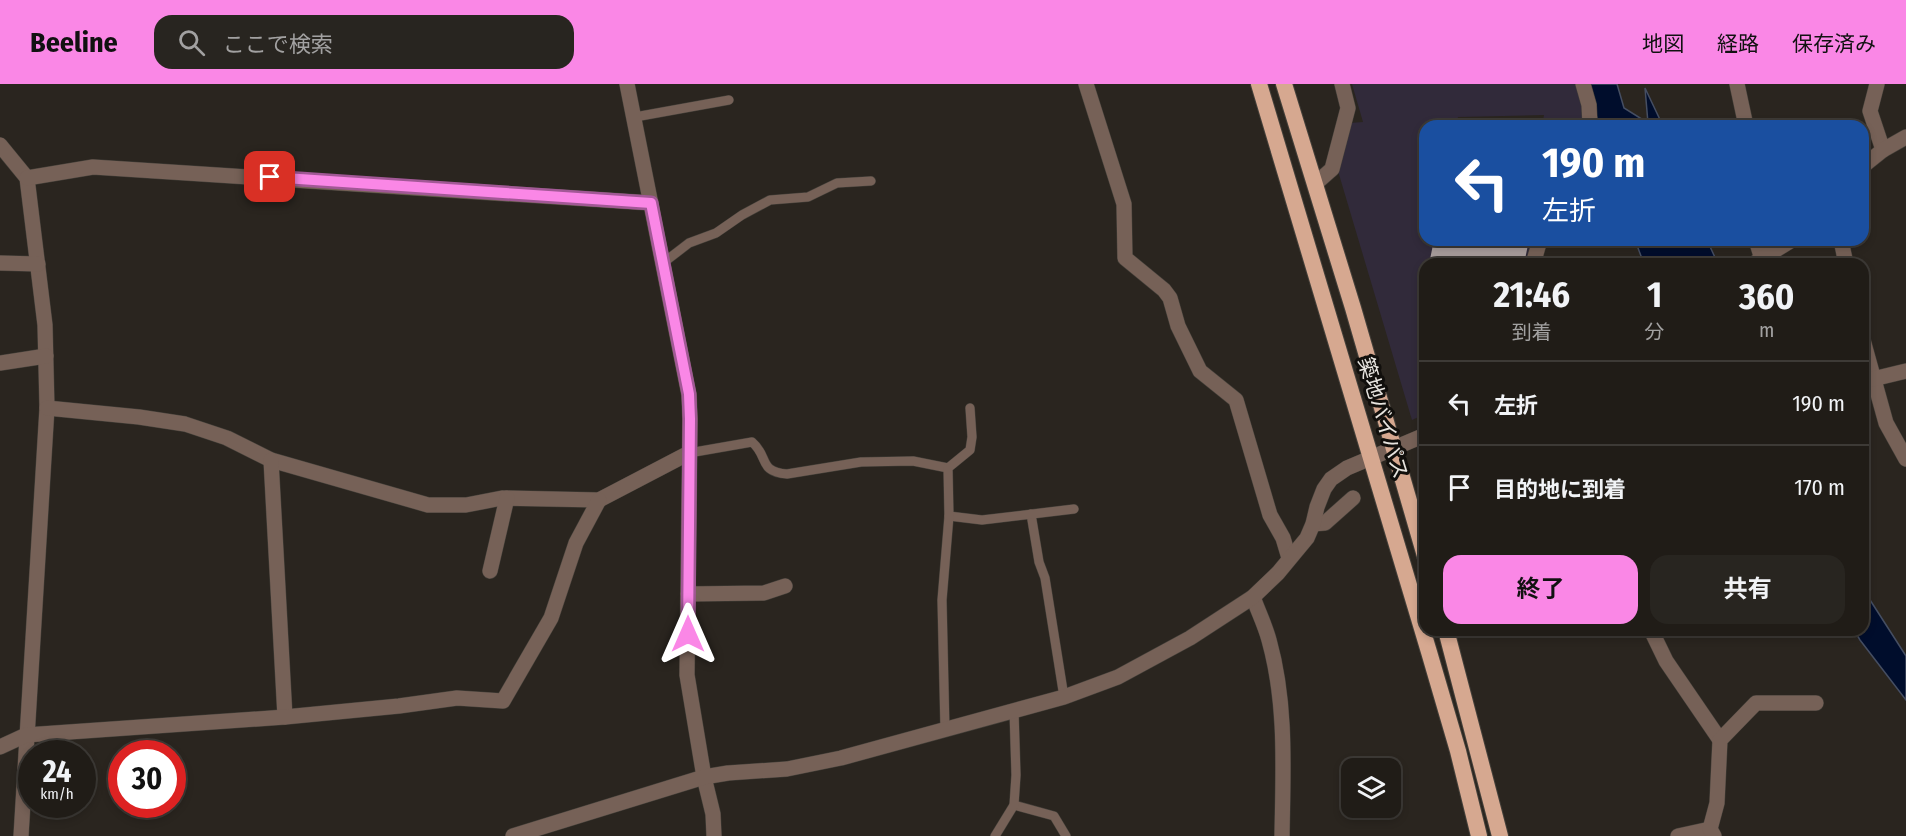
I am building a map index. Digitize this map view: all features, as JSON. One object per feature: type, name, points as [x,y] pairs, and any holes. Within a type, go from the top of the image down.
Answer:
[{"type":"highway","name":"築地バイパス","points":[[1259,84],[1419,618]]},
{"type":"highway","name":"築地バイパス","points":[[1284,84],[1419,536]]},
{"type":"highway","name":"築地バイパス","points":[[1424,636],[1458,751],[1479,836]]},
{"type":"highway","points":[[1448,636],[1500,836]]},
{"type":"street","points":[[627,84],[689,394],[687,675],[704,777],[713,814],[714,836]]},
{"type":"street","points":[[1086,84],[1124,204],[1125,258],[1164,290],[1170,298],[1178,326],[1200,371],[1236,400],[1270,515],[1289,558]]},
{"type":"street","points":[[1315,184],[1332,169],[1348,108],[1342,84]]},
{"type":"street","points":[[1583,84],[1589,105],[1590,120]]},
{"type":"street","points":[[1737,84],[1745,120]]},
{"type":"street","points":[[1877,84],[1870,111],[1883,150]]},
{"type":"street","points":[[1869,161],[1906,137]]},
{"type":"street","points":[[0,145],[27,178],[45,325],[46,356],[47,408],[21,836]]},
{"type":"street","points":[[27,178],[93,167],[651,203]]},
{"type":"street","points":[[1764,258],[1783,246]]},
{"type":"street","points":[[0,263],[38,264]]},
{"type":"street","points":[[0,363],[46,356]]},
{"type":"street","points":[[1869,363],[1886,423],[1906,459]]},
{"type":"street","points":[[1873,379],[1906,371]]},
{"type":"street","points":[[47,408],[185,424],[227,438],[271,460],[428,505],[466,505],[507,498],[599,500],[689,453]]},
{"type":"street","points":[[513,836],[704,777],[728,772],[787,769],[841,758],[1064,697],[1118,677],[1190,638],[1253,597],[1278,573],[1307,538],[1324,489],[1331,479],[1347,468],[1419,438]]},
{"type":"street","points":[[271,460],[285,717]]},
{"type":"street","points":[[490,571],[507,498]]},
{"type":"street","points":[[1313,524],[1324,524],[1353,498]]},
{"type":"street","points":[[0,747],[26,735],[285,717],[457,698],[503,701],[551,618],[576,543],[599,500]]},
{"type":"street","points":[[688,594],[764,593],[785,586]]},
{"type":"street","points":[[1253,597],[1269,640],[1281,705],[1282,836]]},
{"type":"street","points":[[1654,636],[1666,661],[1720,740],[1717,803],[1712,832],[1678,836]]},
{"type":"street","points":[[1720,740],[1756,703],[1816,703]]},
{"type":"lane","points":[[634,117],[729,100]]},
{"type":"lane","points":[[663,263],[689,243],[716,233],[742,215],[770,201],[808,197],[837,183],[871,181]]},
{"type":"lane","points":[[948,468],[970,450],[972,437],[970,408]]},
{"type":"lane","points":[[689,453],[752,442],[758,446],[770,470],[787,474],[861,462],[913,460],[948,468]]},
{"type":"lane","points":[[945,730],[942,600],[949,516],[948,468]]},
{"type":"lane","points":[[949,516],[982,520],[1074,509]]},
{"type":"lane","points":[[1031,514],[1039,562],[1045,578],[1064,697]]},
{"type":"lane","points":[[995,836],[1014,805],[1016,775],[1014,711]]},
{"type":"lane","points":[[1014,805],[1054,816],[1066,836]]},
{"type":"shaded area","points":[[1352,84],[1577,84],[1584,108],[1584,120],[1543,120],[1544,115],[1419,120],[1419,246],[1532,246],[1529,258],[1419,258],[1419,417],[1412,420],[1338,171],[1350,123],[1363,122]]},
{"type":"water","points":[[1588,84],[1617,84],[1624,108],[1643,120],[1597,120]]},
{"type":"water","points":[[1645,88],[1660,120],[1648,120]]},
{"type":"water","points":[[1637,246],[1710,246],[1715,258],[1642,258]]},
{"type":"water","points":[[1869,598],[1906,656],[1906,700],[1858,636],[1869,636]]},
{"type":"building","points":[[1433,246],[1528,246],[1525,258],[1430,258]]},
{"type":"route","points":[[270,177],[651,203],[689,394],[688,634]]}]
